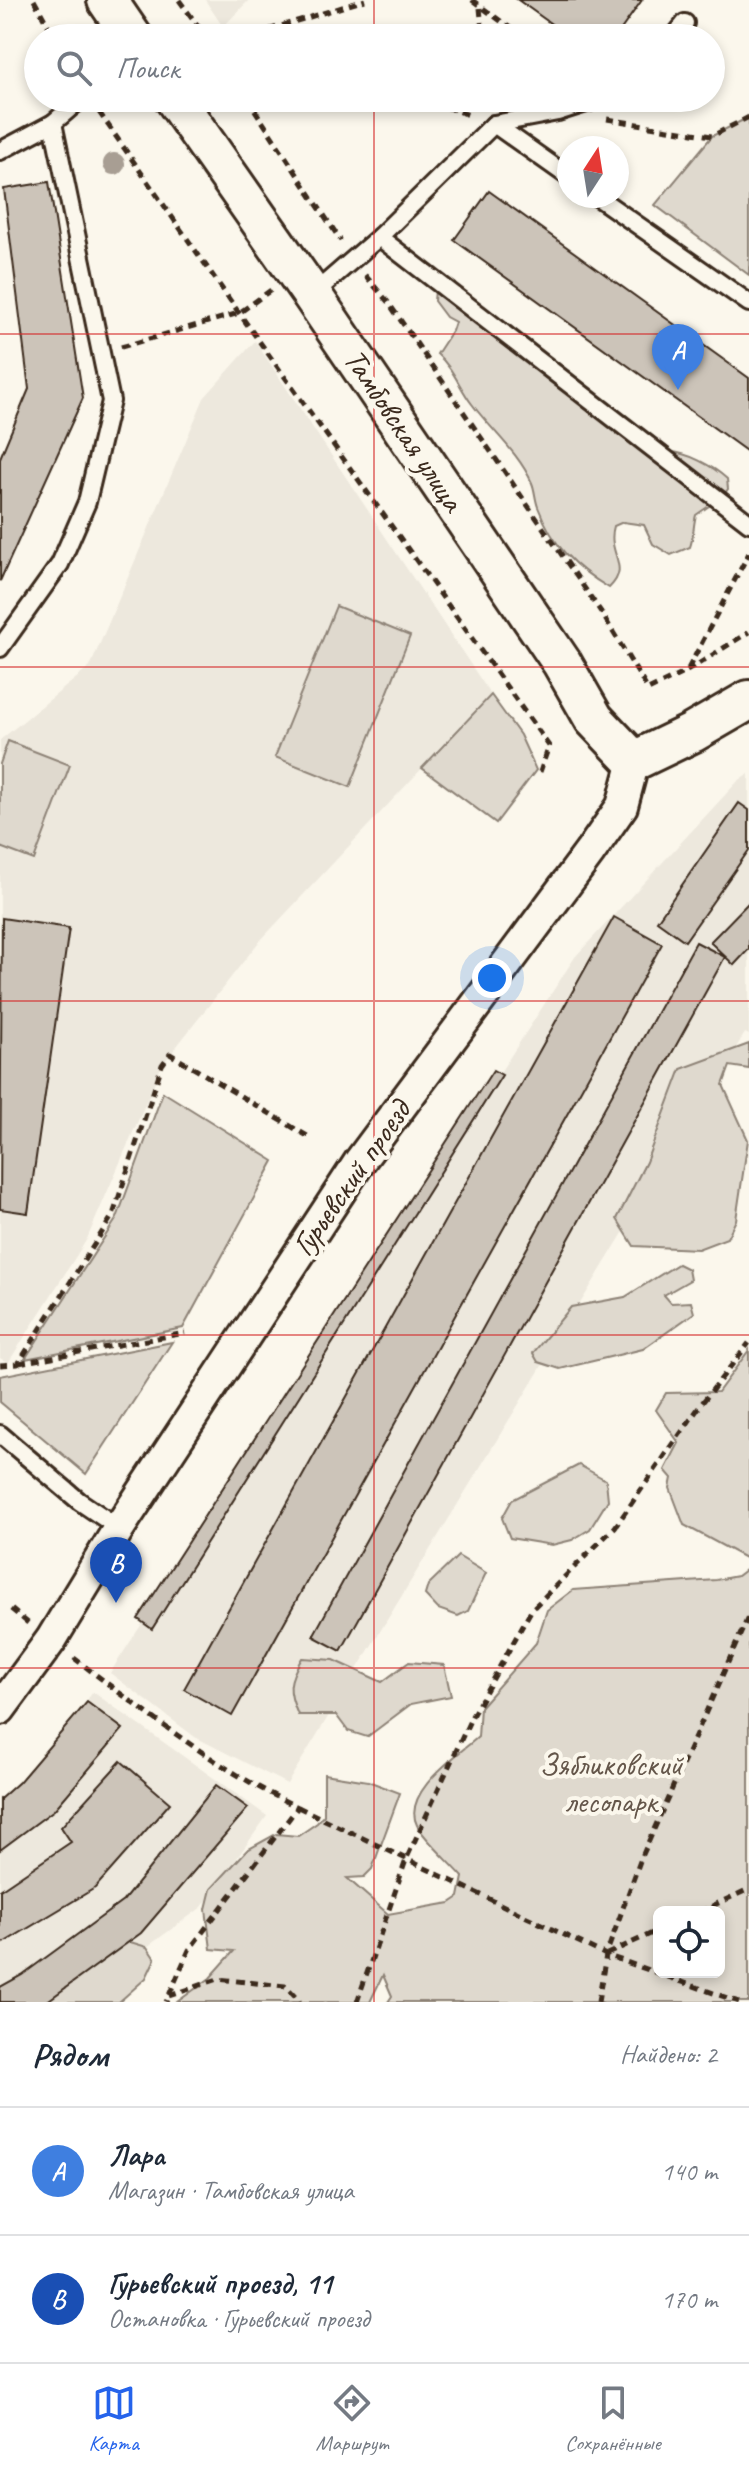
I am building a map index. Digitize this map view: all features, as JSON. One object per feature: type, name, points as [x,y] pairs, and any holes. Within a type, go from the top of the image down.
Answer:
[{"type":"street","points":[[107,0],[123,24]]},
{"type":"street","name":"Тамбовская улица","points":[[184,112],[562,663],[594,719],[634,761]]},
{"type":"street","points":[[634,761],[692,733],[749,700]]},
{"type":"street","name":"Гурьевский проезд","points":[[0,1709],[51,1640],[119,1528],[360,1161],[622,806],[634,761]]},
{"type":"lane","points":[[0,151],[53,123],[66,112]]},
{"type":"lane","points":[[304,284],[353,261],[494,124],[558,112]]},
{"type":"lane","points":[[0,648],[60,564],[87,502],[111,401],[53,123]]},
{"type":"lane","points":[[494,124],[557,169]]},
{"type":"lane","points":[[613,208],[749,303]]},
{"type":"lane","points":[[379,237],[749,523]]},
{"type":"lane","points":[[2,1439],[79,1501],[119,1528]]},
{"type":"path","points":[[34,0],[47,24]]},
{"type":"path","points":[[179,0],[197,24]]},
{"type":"path","points":[[287,24],[365,0]]},
{"type":"path","points":[[472,0],[504,24]]},
{"type":"path","points":[[479,7],[481,24]]},
{"type":"path","points":[[99,112],[549,746],[540,772]]},
{"type":"path","points":[[256,112],[353,261],[388,302],[601,612],[648,690],[687,671],[749,632]]},
{"type":"path","points":[[460,112],[494,124]]},
{"type":"path","points":[[558,112],[712,136],[749,117]]},
{"type":"path","points":[[101,353],[239,313],[304,284],[340,241]]},
{"type":"path","points":[[687,671],[749,553]]},
{"type":"path","points":[[18,1364],[113,1215],[162,1065],[170,1054],[309,1137]]},
{"type":"path","points":[[0,1365],[185,1333]]},
{"type":"path","points":[[357,2002],[406,1860],[472,1716],[532,1609],[615,1527],[702,1403],[749,1343]]},
{"type":"path","points":[[598,2002],[606,1955],[640,1861],[749,1615]]},
{"type":"path","points":[[89,1669],[191,1743],[278,1798],[606,1955],[739,2002]]},
{"type":"path","points":[[167,1999],[189,1950],[298,1807]]},
{"type":"path","points":[[712,1906],[749,1889]]},
{"type":"path","points":[[606,1955],[653,1933]]},
{"type":"path","points":[[167,1999],[218,1979],[285,1986],[300,2002]]},
{"type":"shaded area","points":[[205,0],[249,0],[226,24],[221,24]]},
{"type":"shaded area","points":[[255,341],[491,695],[258,943],[162,1065],[87,1239],[8,1363],[0,1358],[0,740],[90,667],[204,398]]},
{"type":"shaded area","points":[[749,774],[749,1035],[745,1033],[287,1784],[195,1737],[110,1673],[575,957],[738,781]]},
{"type":"shaded area","points":[[93,1692],[267,1816],[202,1907],[71,2002],[0,2002],[0,1799],[34,1770]]},
{"type":"green space","points":[[749,117],[749,275],[655,205],[712,136]]},
{"type":"green space","points":[[435,290],[668,452],[699,461],[727,479],[728,489],[722,497],[696,515],[690,547],[671,555],[653,544],[644,525],[623,522],[614,526],[613,544],[619,566],[609,588],[566,554],[544,521],[532,483],[520,461],[472,404],[437,354],[455,322],[446,317],[434,301]]},
{"type":"green space","points":[[336,606],[410,636],[350,787],[275,757]]},
{"type":"green space","points":[[491,695],[520,735],[536,770],[496,823],[422,768]]},
{"type":"green space","points":[[8,741],[70,765],[34,860],[0,847],[0,764]]},
{"type":"green space","points":[[749,1044],[749,1069],[730,1066],[723,1085],[748,1140],[736,1220],[727,1238],[698,1249],[634,1246],[617,1219],[646,1162],[681,1069]]},
{"type":"green space","points":[[163,1092],[274,1161],[183,1328],[25,1359],[117,1218]]},
{"type":"green space","points":[[678,1264],[688,1269],[690,1280],[664,1295],[671,1303],[691,1302],[694,1313],[643,1349],[560,1369],[538,1362],[533,1353],[571,1307],[625,1297]]},
{"type":"green space","points":[[172,1342],[86,1474],[0,1402],[0,1376]]},
{"type":"green space","points":[[749,1350],[749,1560],[684,1525],[670,1488],[672,1478],[665,1470],[679,1443],[656,1410],[666,1393],[718,1392]]},
{"type":"green space","points":[[579,1465],[606,1480],[608,1500],[590,1529],[572,1540],[552,1545],[510,1538],[502,1518],[512,1500]]},
{"type":"green space","points":[[458,1556],[486,1573],[468,1611],[458,1616],[438,1609],[425,1595],[428,1585]]},
{"type":"green space","name":"Зябликовский лесопарк","points":[[749,1567],[749,2002],[388,2002],[392,1996],[383,1975],[370,2002],[177,2002],[210,1978],[234,1951],[211,1949],[206,1909],[211,1889],[247,1850],[276,1834],[298,1836],[317,1823],[324,1815],[324,1774],[368,1781],[400,1793],[372,1869],[364,1877],[347,1878],[388,1914],[450,1903],[459,1897],[463,1877],[417,1825],[414,1813],[417,1800],[434,1776],[478,1737],[480,1707],[536,1643],[547,1610],[573,1590],[737,1576]]},
{"type":"green space","points":[[302,1658],[334,1660],[382,1682],[409,1662],[444,1665],[451,1696],[411,1704],[367,1737],[348,1731],[336,1715],[298,1715],[291,1686]]},
{"type":"green space","points":[[127,1941],[147,1947],[155,1959],[146,1978],[119,2002],[45,2002]]},
{"type":"building","points":[[518,0],[642,0],[625,24],[551,24]]},
{"type":"building","points":[[49,182],[83,398],[0,581],[0,458],[29,389],[4,189]]},
{"type":"building","points":[[489,191],[749,378],[749,453],[454,240]]},
{"type":"building","points":[[739,803],[749,810],[749,850],[685,941],[657,921]]},
{"type":"building","points":[[749,902],[749,949],[734,965],[710,942]]},
{"type":"building","points":[[614,917],[662,944],[232,1716],[184,1689]]},
{"type":"building","points":[[2,918],[69,928],[28,1213],[0,1209]]},
{"type":"building","points":[[696,942],[725,957],[341,1651],[313,1636]]},
{"type":"building","points":[[493,1070],[502,1075],[152,1629],[138,1619]]},
{"type":"building","points":[[87,1702],[123,1729],[54,1810],[0,1850],[0,1799],[19,1782]]},
{"type":"building","points":[[121,1761],[170,1803],[95,1888],[0,1945],[0,1890],[71,1842],[61,1827]]},
{"type":"building","points":[[216,1785],[248,1808],[141,1933],[46,2002],[0,2002],[0,1987],[22,1975],[123,1901]]},
{"type":"place","name":"Лара","points":[[678,390]]},
{"type":"place","name":"Гурьевский проезд, 11","points":[[116,1603]]}]
